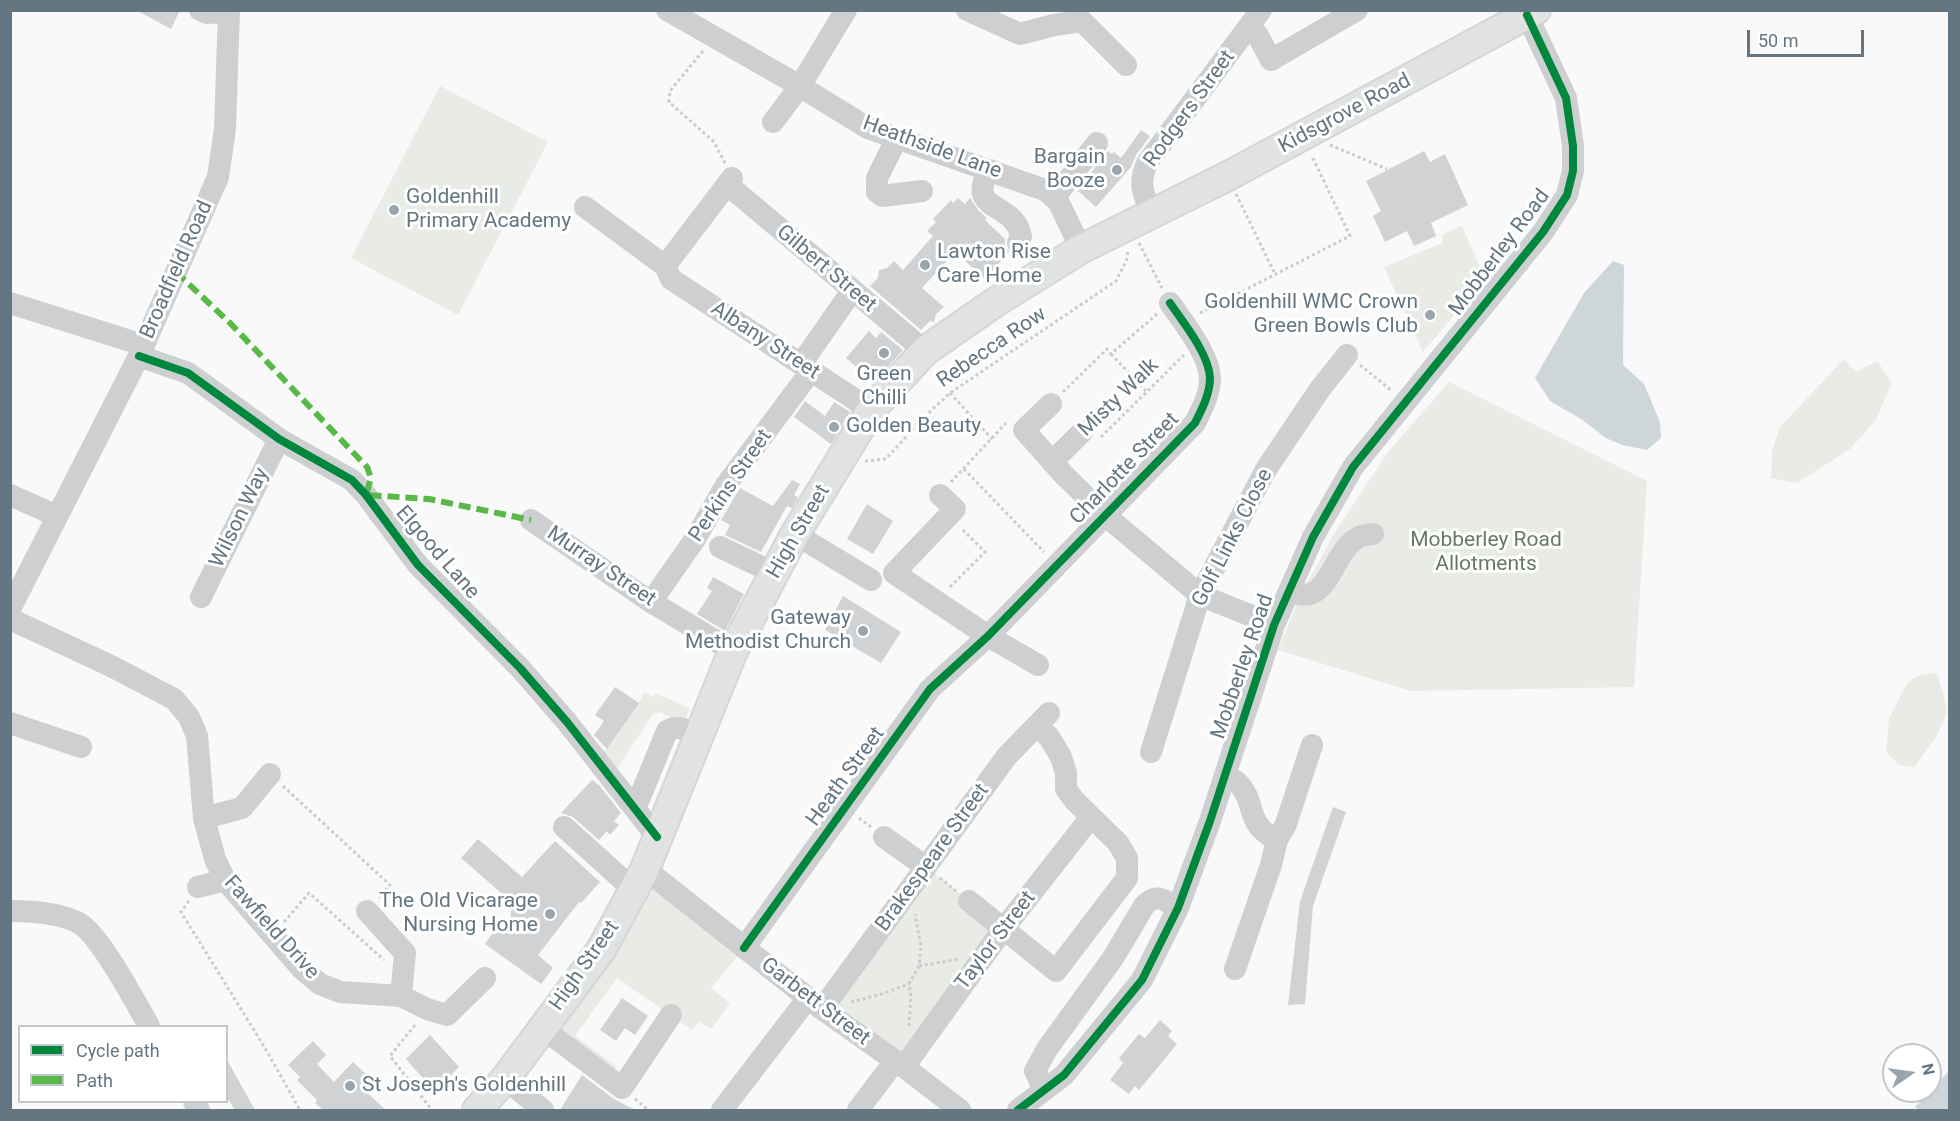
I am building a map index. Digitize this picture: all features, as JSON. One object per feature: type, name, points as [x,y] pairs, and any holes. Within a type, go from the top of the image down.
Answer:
[{"type":"main road","name":"Kidsgrove Road","points":[[1141,219],[1304,136],[1532,13]]},
{"type":"main road","name":"High Street","points":[[477,1110],[505,1079],[601,950],[639,879],[733,651],[795,534],[871,410],[925,351],[994,303],[1081,249],[1141,219]]},
{"type":"street","points":[[200,10],[206,13],[229,11]]},
{"type":"street","name":"Heathside Lane","points":[[667,10],[868,128],[1045,189],[1058,201],[1081,249]]},
{"type":"street","points":[[773,122],[800,86],[846,10]]},
{"type":"street","points":[[967,10],[1020,34],[1085,16],[1107,47],[1126,65]]},
{"type":"street","points":[[1255,19],[1257,34],[1271,60],[1321,19],[1357,10]]},
{"type":"street","name":"Broadfield Road","points":[[10,609],[141,351],[218,177],[225,129],[229,11]]},
{"type":"street","name":"Mobberley Road","points":[[1018,1110],[1064,1075],[1142,980],[1178,908],[1225,776],[1274,625],[1313,537],[1353,467],[1543,232],[1567,195],[1573,171],[1573,146],[1566,98],[1532,13]]},
{"type":"street","name":"Rodgers Street","points":[[1141,219],[1142,176],[1147,163],[1255,19]]},
{"type":"street","points":[[897,138],[877,178],[877,192],[882,196],[922,191]]},
{"type":"street","points":[[1054,198],[1097,143]]},
{"type":"street","points":[[990,170],[983,181],[982,193],[985,200],[999,208],[1017,225],[1021,237],[1018,243]]},
{"type":"street","points":[[665,266],[730,182]]},
{"type":"street","name":"Gilbert Street","points":[[730,182],[852,291],[925,351]]},
{"type":"street","name":"Albany Street","points":[[585,207],[665,266],[671,279],[871,410]]},
{"type":"street","name":"Perkins Street","points":[[651,602],[695,539],[726,485],[806,367],[852,291]]},
{"type":"street","name":"Elgood Lane","points":[[10,303],[141,351],[188,373],[279,439],[352,480],[366,495],[418,565],[520,668],[567,722],[657,837]]},
{"type":"street","name":"Charlotte Street","points":[[988,636],[1195,423],[1206,401],[1210,377],[1203,354],[1170,303]]},
{"type":"street","name":"Golf Links Close","points":[[1147,741],[1200,596],[1265,471],[1313,399],[1333,362]]},
{"type":"street","points":[[1051,404],[1018,424],[1106,516],[1200,596],[1274,625]]},
{"type":"street","points":[[1052,462],[1089,437]]},
{"type":"street","name":"Wilson Way","points":[[201,597],[279,439]]},
{"type":"street","points":[[10,495],[57,516]]},
{"type":"street","points":[[940,495],[956,509],[894,573],[944,610],[1038,665]]},
{"type":"street","name":"Murray Street","points":[[531,520],[651,602],[733,651]]},
{"type":"street","points":[[795,534],[871,580]]},
{"type":"street","points":[[1289,591],[1300,596],[1308,596],[1315,592],[1325,583],[1345,549],[1361,536],[1373,534]]},
{"type":"street","points":[[720,547],[774,573]]},
{"type":"street","name":"Fawfield Drive","points":[[10,619],[111,666],[174,699],[189,717],[197,736],[204,818],[215,859],[225,880],[302,969],[320,984],[340,992],[402,986],[427,1009],[447,1014],[485,978]]},
{"type":"street","name":"Heath Street","points":[[744,948],[930,689],[988,636]]},
{"type":"street","name":"Brakespeare Street","points":[[722,1110],[815,1004],[910,889],[1007,756],[1043,719],[1048,737],[1061,757],[1066,773],[1065,789],[1083,809]]},
{"type":"street","points":[[10,723],[81,747]]},
{"type":"street","points":[[635,809],[667,731],[672,728],[682,728],[698,737]]},
{"type":"street","points":[[1235,969],[1277,840],[1286,824],[1312,745]]},
{"type":"street","points":[[204,818],[242,808],[270,774]]},
{"type":"street","points":[[1225,776],[1237,782],[1258,827],[1265,834],[1277,840]]},
{"type":"street","points":[[969,901],[1056,971],[1127,878],[1127,858],[1118,843],[1083,809]]},
{"type":"street","name":"Taylor Street","points":[[858,1110],[900,1064],[986,954],[1083,809]]},
{"type":"street","name":"Garbett Street","points":[[564,827],[744,948],[815,1004],[960,1110]]},
{"type":"street","points":[[884,837],[926,867]]},
{"type":"street","points":[[198,887],[225,880]]},
{"type":"street","points":[[1044,1090],[1035,1071],[1047,1049],[1113,958],[1144,906],[1151,899],[1160,897],[1178,908]]},
{"type":"street","points":[[10,911],[62,916],[80,923],[94,937],[148,1025]]},
{"type":"street","points":[[367,911],[405,953],[402,986]]},
{"type":"street","points":[[542,1028],[616,1075],[622,1088],[671,1015]]},
{"type":"street","points":[[505,1079],[543,1110]]},
{"type":"path","points":[[715,37],[670,91],[669,102],[714,142],[730,182]]},
{"type":"path","points":[[1304,136],[1388,169]]},
{"type":"path","points":[[1183,322],[1350,236],[1304,136]]},
{"type":"path","points":[[1228,176],[1275,274]]},
{"type":"path","points":[[1112,354],[1170,303],[1141,219]]},
{"type":"path","points":[[1051,404],[1107,349],[1147,392]]},
{"type":"path","points":[[1333,362],[1406,402]]},
{"type":"path","points":[[950,393],[992,439]]},
{"type":"path","points":[[940,495],[992,439],[1018,424]]},
{"type":"path","points":[[964,469],[1057,566]]},
{"type":"path","points":[[944,610],[985,552],[949,516]]},
{"type":"path","points":[[270,774],[390,885],[367,911]]},
{"type":"path","points":[[846,808],[884,837]]},
{"type":"path","points":[[926,867],[969,901]]},
{"type":"path","points":[[198,887],[181,912],[300,1110]]},
{"type":"path","points":[[909,1027],[911,996],[909,984],[919,966],[921,946],[910,889]]},
{"type":"path","points":[[273,935],[309,892],[402,986]]},
{"type":"path","points":[[919,966],[986,954]]},
{"type":"path","points":[[815,1004],[882,994],[909,984]]},
{"type":"path","points":[[427,1009],[390,1056],[432,1110]]},
{"type":"green space","points":[[440,86],[548,142],[458,315],[351,258]]},
{"type":"green space","name":"Goldenhill WMC Crown Green Bowls Club","points":[[1462,226],[1485,279],[1423,352],[1384,267],[1443,243],[1442,234]]},
{"type":"green space","points":[[1844,359],[1856,372],[1877,361],[1892,383],[1875,421],[1850,449],[1797,483],[1771,478],[1772,452],[1780,427]]},
{"type":"green space","name":"Mobberley Road Allotments","points":[[1449,382],[1647,481],[1634,687],[1411,691],[1278,650],[1301,594],[1334,534],[1388,452]]},
{"type":"green space","points":[[1937,674],[1944,694],[1946,714],[1935,738],[1915,767],[1899,765],[1886,752],[1889,718],[1908,682],[1920,675]]},
{"type":"green space","points":[[645,692],[653,697],[655,693],[690,708],[682,728],[683,724],[660,712],[653,714],[614,773],[601,755],[612,743]]},
{"type":"green space","points":[[926,867],[1004,928],[904,1067],[822,1009]]},
{"type":"green space","points":[[650,872],[744,948],[711,988],[730,1003],[711,1029],[699,1022],[692,1030],[617,978],[575,1036],[616,1066],[609,1078],[546,1031]]},
{"type":"shaded area","points":[[1613,261],[1624,265],[1623,365],[1644,384],[1660,422],[1661,438],[1647,450],[1622,445],[1606,438],[1581,419],[1550,401],[1535,378],[1584,293]]},
{"type":"shaded area","points":[[1949,1071],[1949,1110],[1919,1110],[1915,1107],[1919,1103],[1942,1103],[1942,1078]]},
{"type":"building","points":[[136,10],[180,10],[171,29]]},
{"type":"building","points":[[1141,130],[1150,136],[1136,155],[1131,167],[1096,207],[1077,190],[1108,151],[1112,154],[1114,152],[1121,158]]},
{"type":"building","points":[[1424,151],[1430,162],[1445,154],[1468,205],[1431,223],[1436,236],[1414,246],[1407,231],[1385,242],[1373,216],[1381,211],[1366,181]]},
{"type":"building","name":"Lawton Rise Care Home","points":[[958,198],[965,204],[970,198],[987,218],[985,220],[1005,239],[1009,252],[985,279],[955,252],[922,288],[944,307],[936,314],[934,322],[930,321],[921,330],[870,286],[878,278],[879,270],[887,268],[894,261],[903,270],[933,236],[927,231],[936,222],[933,219],[951,200],[953,203]]},
{"type":"building","points":[[869,331],[876,338],[881,332],[903,350],[879,377],[870,369],[866,375],[846,358]]},
{"type":"building","points":[[805,401],[825,416],[834,402],[850,412],[831,444],[794,417]]},
{"type":"building","points":[[792,480],[800,484],[794,495],[798,497],[792,508],[787,506],[761,552],[725,535],[730,525],[721,520],[740,488],[773,506]]},
{"type":"building","points":[[867,504],[893,521],[873,554],[847,539]]},
{"type":"building","points":[[713,577],[744,594],[725,631],[697,614],[712,591],[707,588]]},
{"type":"building","name":"Gateway Methodist Church","points":[[843,596],[901,632],[881,663],[825,630]]},
{"type":"building","points":[[615,687],[639,703],[607,749],[594,735],[604,721],[595,715]]},
{"type":"building","points":[[592,780],[599,785],[621,813],[614,821],[619,825],[610,835],[607,831],[599,840],[573,817],[561,813]]},
{"type":"building","points":[[1333,807],[1346,812],[1313,906],[1305,1004],[1288,1005],[1300,901]]},
{"type":"building","name":"The Old Vicarage Nursing Home","points":[[478,839],[522,877],[555,841],[600,882],[581,903],[579,902],[538,955],[553,968],[541,984],[485,944],[498,925],[508,932],[512,906],[505,900],[507,898],[461,858]]},
{"type":"building","points":[[622,998],[648,1016],[635,1035],[625,1028],[616,1041],[600,1030]]},
{"type":"building","points":[[1160,1020],[1172,1031],[1168,1036],[1177,1044],[1139,1090],[1135,1086],[1129,1094],[1110,1080],[1123,1063],[1119,1058],[1139,1034],[1145,1038]]},
{"type":"building","points":[[430,1035],[459,1067],[435,1092],[406,1059]]},
{"type":"building","points":[[313,1041],[326,1055],[317,1064],[334,1082],[353,1062],[373,1081],[364,1090],[386,1110],[323,1110],[315,1103],[317,1100],[297,1080],[300,1077],[288,1065]]},
{"type":"building","points":[[228,1062],[255,1110],[235,1110],[228,1099]]},
{"type":"building","points":[[582,1075],[614,1099],[635,1110],[560,1110]]},
{"type":"marked path","points":[[176,272],[230,323],[367,467],[371,478],[366,495],[429,499],[531,520]]},
{"type":"cycle path","points":[[1018,1110],[1064,1075],[1142,980],[1178,908],[1210,821],[1274,625],[1313,537],[1353,467],[1543,232],[1567,195],[1573,171],[1573,146],[1566,98],[1527,15]]},
{"type":"cycle path","points":[[744,948],[930,689],[988,636],[1195,423],[1209,390],[1209,369],[1194,339],[1170,303]]},
{"type":"cycle path","points":[[139,356],[188,373],[279,439],[352,480],[366,495],[418,565],[520,668],[567,722],[657,837]]},
{"type":"place","name":"Bargain Booze","points":[[1117,170]]},
{"type":"place","name":"Goldenhill Primary Academy","points":[[394,210]]},
{"type":"place","name":"Lawton Rise Care Home","points":[[925,265]]},
{"type":"place","name":"Goldenhill WMC Crown Green Bowls Club","points":[[1430,315]]},
{"type":"place","name":"Green Chilli","points":[[884,353]]},
{"type":"place","name":"Golden Beauty","points":[[834,427]]},
{"type":"place","name":"Gateway Methodist Church","points":[[863,631]]},
{"type":"place","name":"The Old Vicarage Nursing Home","points":[[550,914]]},
{"type":"place","name":"St Joseph's Goldenhill","points":[[350,1086]]}]
